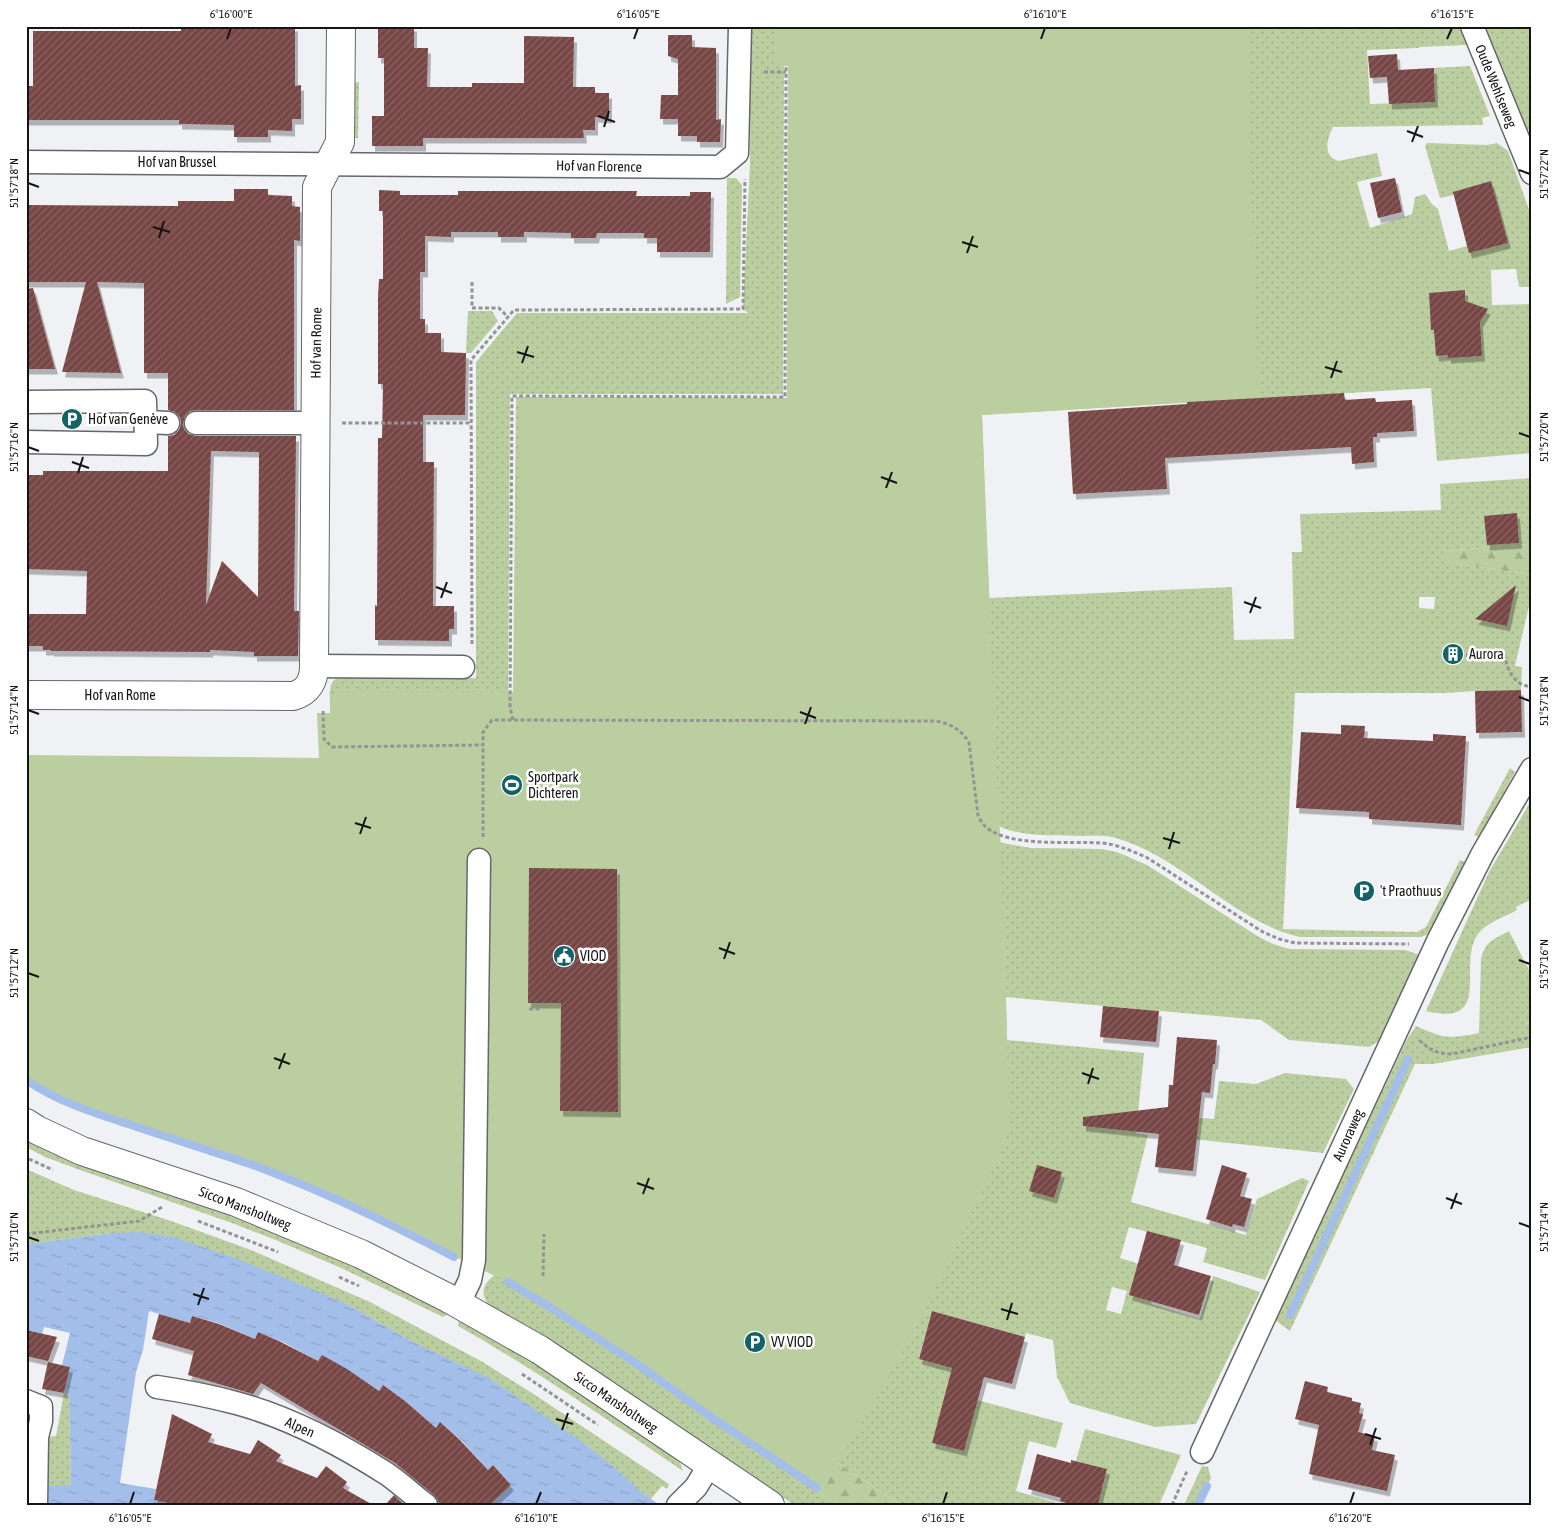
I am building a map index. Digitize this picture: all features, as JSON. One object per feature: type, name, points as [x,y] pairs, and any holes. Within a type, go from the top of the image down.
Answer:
[{"type":"street","name":"Hof van Rome","points":[[26,695],[293,696],[301,694],[311,678],[317,187],[340,142],[340,26]]},
{"type":"street","points":[[737,153],[740,26]]},
{"type":"street","name":"Oude Wehlseweg","points":[[1472,26],[1532,173]]},
{"type":"street","name":"Hof van Florence","points":[[329,164],[720,167],[737,153]]},
{"type":"street","name":"Hof van Brussel","points":[[26,162],[329,164]]},
{"type":"street","points":[[26,402],[145,401],[157,422],[146,444],[26,442]]},
{"type":"street","points":[[196,423],[315,424]]},
{"type":"street","name":"Hof van Rome","points":[[311,678],[463,668]]},
{"type":"street","name":"Auroraweg","points":[[1202,1452],[1435,947],[1483,853],[1532,769]]},
{"type":"street","points":[[459,1303],[470,1280],[474,1260],[479,860]]},
{"type":"street","name":"Sicco Mansholtweg","points":[[26,1123],[82,1151],[236,1202],[361,1254],[459,1303],[540,1350],[770,1505]]},
{"type":"street","name":"Alpen","points":[[157,1387],[197,1393],[237,1403],[276,1416],[317,1434],[388,1476],[426,1505]]},
{"type":"street","points":[[26,1401],[41,1407],[41,1421],[37,1437],[36,1494]]},
{"type":"street","points":[[679,1504],[696,1486],[710,1464]]},
{"type":"path","points":[[513,720],[510,707],[512,396],[785,396],[786,67]]},
{"type":"path","points":[[463,668],[472,660],[471,360],[514,310],[743,309],[745,180],[737,153]]},
{"type":"path","points":[[472,282],[472,308],[498,308],[508,317]]},
{"type":"path","points":[[355,422],[472,423]]},
{"type":"path","points":[[1504,654],[1517,681],[1522,686],[1532,687]]},
{"type":"path","points":[[1466,655],[1487,655],[1505,659]]},
{"type":"path","points":[[311,678],[323,710],[324,739],[332,747],[483,745]]},
{"type":"path","points":[[479,860],[483,842],[483,732],[492,720],[936,721],[947,723],[964,735],[969,743],[978,815],[983,825],[1001,836],[1015,840],[1116,845],[1146,857],[1263,932],[1279,939],[1295,943],[1410,944],[1435,947]]},
{"type":"path","points":[[528,1009],[542,1009]]},
{"type":"path","points":[[1402,1017],[1415,1037],[1428,1048],[1441,1054],[1452,1054],[1532,1036]]},
{"type":"path","points":[[26,1158],[60,1173]]},
{"type":"path","points":[[26,1234],[139,1221],[162,1207],[154,1204]]},
{"type":"path","points":[[190,1217],[282,1253]]},
{"type":"path","points":[[543,1276],[544,1234]]},
{"type":"path","points":[[336,1276],[362,1288]]},
{"type":"path","points":[[520,1372],[604,1429]]},
{"type":"path","points":[[1172,1505],[1191,1461],[1202,1452]]},
{"type":"green space","points":[[750,26],[1459,26],[1467,45],[1367,50],[1370,104],[1435,102],[1434,68],[1470,66],[1490,116],[1482,118],[1483,125],[1333,127],[1327,147],[1330,156],[1339,161],[1377,153],[1382,176],[1357,182],[1370,228],[1412,214],[1415,197],[1425,194],[1438,209],[1449,251],[1467,246],[1454,195],[1440,198],[1425,146],[1427,143],[1487,145],[1497,143],[1508,151],[1532,218],[1532,287],[1519,287],[1516,269],[1491,270],[1492,305],[1532,304],[1532,453],[1437,461],[1431,388],[982,415],[989,598],[1232,587],[1234,640],[1294,639],[1292,552],[1302,552],[1300,514],[1441,510],[1440,484],[1532,478],[1532,544],[1443,551],[1444,562],[1532,575],[1532,593],[1515,666],[1522,667],[1521,690],[1445,693],[1295,693],[1283,929],[1417,932],[1426,927],[1460,860],[1465,862],[1429,934],[1421,937],[1300,937],[1276,929],[1253,918],[1163,859],[1140,847],[1116,838],[1103,836],[1036,835],[1013,831],[992,823],[513,696],[516,397],[787,398],[788,66],[784,66],[783,394],[510,394],[508,705],[379,708],[330,707],[331,685],[340,677],[476,678],[476,362],[517,313],[748,313],[743,309],[750,163]],"holes":[[[1419,597],[1435,597],[1434,609],[1419,608]]]},
{"type":"green space","name":"Sportpark Dichteren","points":[[776,26],[1249,26],[1252,214],[1259,398],[982,415],[1001,851],[1010,1126],[998,1159],[921,1318],[880,1392],[821,1491],[548,1306],[508,1282],[322,1194],[248,1164],[84,1110],[54,1097],[26,1080],[26,755],[319,758],[317,713],[330,713],[330,707],[337,691],[516,692],[519,397],[787,398],[788,66],[776,66]]},
{"type":"green space","points":[[1483,26],[1532,26],[1532,133],[1526,128]]},
{"type":"green space","points":[[359,82],[358,138],[351,138],[351,83]]},
{"type":"green space","points":[[727,178],[736,178],[742,185],[740,297],[726,304]]},
{"type":"green space","points":[[468,311],[492,311],[498,321],[471,353],[466,353]]},
{"type":"green space","points":[[1532,544],[1532,575],[1443,562],[1443,551]]},
{"type":"green space","points":[[1510,768],[1515,772],[1479,837],[1474,835]]},
{"type":"green space","points":[[1532,799],[1532,899],[1516,907],[1517,910],[1486,926],[1478,934],[1472,946],[1470,990],[1467,1002],[1460,1010],[1447,1014],[1426,1011],[1489,872]]},
{"type":"green space","points":[[987,838],[1031,848],[1102,849],[1117,852],[1147,865],[1259,937],[1289,949],[1405,950],[1420,955],[1378,1042],[1369,1047],[1289,1040],[1261,1020],[1006,997],[1007,1040],[1144,1053],[1136,1133],[1148,1135],[1131,1202],[1246,1235],[1257,1199],[1302,1178],[1309,1181],[1265,1280],[1203,1262],[1207,1248],[1129,1227],[1120,1258],[1161,1271],[1151,1304],[1200,1319],[1213,1276],[1260,1292],[1196,1424],[1155,1427],[1070,1403],[1057,1377],[1053,1340],[1026,1333],[1025,1337],[932,1311],[919,1358],[952,1368],[932,1443],[964,1451],[977,1400],[1063,1423],[1056,1448],[1029,1441],[1016,1491],[1064,1505],[901,1505],[838,1463],[820,1493],[837,1505],[794,1505],[537,1333],[491,1307],[484,1297],[484,1288],[489,1280]],"holes":[[[1112,1287],[1127,1291],[1121,1314],[1106,1310]]]},
{"type":"green space","points":[[1509,931],[1530,972],[1532,971],[1532,1022],[1524,1024],[1532,1023],[1532,1047],[1433,1064],[1415,1064],[1290,1331],[1275,1320],[1406,1041],[1416,1026],[1447,1037],[1479,1033],[1482,954],[1490,942]]},
{"type":"green space","points":[[1285,1073],[1346,1079],[1354,1089],[1323,1153],[1173,1137],[1176,1116],[1214,1119],[1219,1081],[1256,1084]]},
{"type":"green space","points":[[26,1140],[94,1169],[237,1216],[349,1263],[449,1314],[443,1317],[339,1267],[232,1223],[45,1157],[26,1147]]},
{"type":"green space","points":[[26,1169],[74,1190],[171,1221],[251,1250],[370,1302],[481,1361],[529,1391],[669,1484],[667,1489],[662,1486],[651,1499],[413,1342],[347,1304],[112,1233],[26,1244]]},
{"type":"green space","points":[[459,1319],[542,1368],[677,1458],[683,1471],[544,1378],[458,1326]]},
{"type":"green space","points":[[64,1393],[69,1394],[71,1486],[44,1486],[47,1437],[56,1436]]},
{"type":"green space","points":[[1085,1429],[1181,1455],[1159,1505],[1098,1505],[1107,1470],[1076,1461]]},
{"type":"green space","points":[[838,1463],[901,1505],[837,1505],[820,1493]]},
{"type":"green space","points":[[1202,1466],[1208,1467],[1211,1478],[1198,1505],[1184,1505]]},
{"type":"water","points":[[141,1232],[173,1237],[232,1257],[347,1304],[413,1342],[489,1378],[581,1441],[613,1466],[642,1493],[660,1505],[490,1505],[511,1485],[493,1465],[488,1470],[461,1440],[441,1423],[436,1428],[405,1401],[383,1386],[379,1391],[322,1356],[318,1361],[283,1342],[258,1332],[255,1339],[218,1323],[192,1316],[190,1323],[149,1311],[143,1350],[136,1372],[120,1483],[156,1489],[154,1500],[177,1505],[26,1505],[46,1486],[71,1485],[69,1394],[64,1393],[70,1367],[62,1365],[70,1333],[44,1327],[42,1334],[26,1330],[26,1244],[112,1233]]},
{"type":"building","points":[[181,26],[295,26],[295,86],[301,85],[301,119],[292,119],[292,131],[268,130],[268,137],[234,137],[234,125],[179,124],[179,120],[26,120],[26,86],[33,86],[33,31],[181,31]]},
{"type":"building","points":[[378,26],[414,26],[414,48],[428,48],[427,87],[472,87],[472,83],[524,83],[524,36],[574,37],[573,87],[595,87],[595,93],[609,93],[609,118],[595,117],[595,130],[583,130],[584,138],[423,138],[423,146],[372,146],[372,116],[384,116],[384,58],[378,58]]},
{"type":"building","points":[[668,35],[692,35],[692,47],[716,48],[716,120],[721,119],[720,142],[697,142],[697,136],[678,136],[678,119],[660,119],[661,95],[678,95],[678,59],[668,56]]},
{"type":"building","points":[[1397,54],[1398,70],[1434,68],[1435,102],[1389,104],[1387,77],[1370,78],[1368,56]]},
{"type":"building","points":[[1395,178],[1402,212],[1378,218],[1370,183]]},
{"type":"building","points":[[1491,181],[1508,243],[1469,253],[1453,192]]},
{"type":"building","points":[[234,189],[268,189],[268,195],[292,196],[292,206],[300,207],[300,241],[294,240],[294,410],[196,410],[190,411],[185,416],[183,423],[184,429],[189,434],[196,436],[296,436],[294,611],[299,611],[298,656],[254,656],[254,652],[210,650],[210,652],[51,651],[43,650],[43,646],[26,646],[26,614],[86,614],[87,571],[26,569],[26,475],[43,475],[43,471],[168,471],[168,436],[174,435],[179,430],[181,423],[180,417],[175,412],[168,410],[168,373],[144,373],[144,283],[97,282],[121,373],[62,372],[86,282],[26,282],[26,205],[178,206],[178,201],[234,201]],"holes":[[[211,451],[259,452],[258,597],[222,561],[206,605]]]},
{"type":"building","points":[[379,190],[400,191],[400,195],[458,195],[458,191],[637,191],[636,196],[690,196],[690,192],[711,192],[710,252],[657,252],[657,238],[644,238],[644,233],[597,233],[596,238],[571,238],[571,233],[524,232],[524,237],[498,237],[498,232],[451,232],[451,237],[425,236],[425,272],[420,272],[420,319],[425,319],[425,333],[441,333],[441,352],[466,353],[465,415],[423,415],[423,462],[434,462],[433,606],[454,606],[454,629],[449,629],[449,641],[375,640],[378,438],[382,438],[383,384],[378,384],[378,296],[379,279],[383,279],[383,211],[379,211]]},
{"type":"building","points":[[33,288],[55,369],[26,369],[26,289]]},
{"type":"building","points":[[1465,290],[1465,301],[1488,309],[1480,322],[1482,356],[1448,358],[1448,355],[1436,356],[1434,330],[1431,330],[1429,293]]},
{"type":"building","points":[[1344,393],[1345,400],[1375,398],[1376,402],[1412,400],[1414,431],[1377,433],[1377,437],[1373,437],[1374,462],[1352,464],[1351,447],[1165,458],[1167,489],[1073,494],[1068,412],[1187,404],[1187,402]]},
{"type":"building","points":[[1517,513],[1519,543],[1487,545],[1484,516]]},
{"type":"building","points":[[1516,585],[1507,626],[1475,619]]},
{"type":"building","points":[[1521,690],[1522,732],[1476,733],[1475,691]]},
{"type":"building","points":[[1341,725],[1365,726],[1364,738],[1433,741],[1433,734],[1466,736],[1461,825],[1369,819],[1369,812],[1296,808],[1301,732],[1341,734]]},
{"type":"building","points":[[529,868],[617,869],[618,1112],[560,1111],[561,1003],[528,1003]]},
{"type":"building","points":[[1103,1006],[1159,1011],[1156,1042],[1100,1037]]},
{"type":"building","points":[[1177,1037],[1217,1040],[1210,1093],[1202,1092],[1193,1171],[1155,1167],[1159,1134],[1083,1126],[1083,1117],[1168,1107],[1169,1085],[1173,1085]]},
{"type":"building","points":[[1037,1165],[1062,1172],[1054,1198],[1029,1191]]},
{"type":"building","points":[[1222,1165],[1247,1173],[1240,1196],[1252,1199],[1244,1227],[1233,1224],[1232,1227],[1206,1219]]},
{"type":"building","points":[[1147,1231],[1181,1240],[1174,1265],[1211,1276],[1199,1315],[1129,1295]]},
{"type":"building","points":[[932,1311],[1025,1337],[1012,1384],[984,1377],[964,1451],[932,1443],[952,1368],[919,1359]]},
{"type":"building","points":[[159,1314],[190,1323],[192,1316],[219,1324],[255,1339],[258,1332],[318,1361],[322,1355],[347,1369],[379,1391],[383,1385],[436,1428],[440,1422],[488,1470],[493,1465],[511,1485],[490,1505],[439,1505],[434,1495],[395,1463],[261,1383],[253,1394],[188,1375],[194,1351],[152,1339]]},
{"type":"building","points":[[26,1330],[57,1337],[48,1361],[26,1356]]},
{"type":"building","points":[[48,1362],[70,1367],[64,1393],[42,1389]]},
{"type":"building","points":[[1305,1381],[1328,1387],[1327,1392],[1352,1398],[1352,1401],[1361,1403],[1359,1413],[1363,1414],[1358,1432],[1375,1436],[1372,1450],[1395,1455],[1387,1491],[1309,1474],[1319,1425],[1295,1419]]},
{"type":"building","points":[[172,1414],[212,1434],[208,1442],[250,1454],[258,1440],[281,1455],[276,1461],[317,1478],[326,1466],[347,1482],[343,1488],[373,1505],[177,1505],[154,1500]]},
{"type":"building","points":[[1037,1454],[1071,1463],[1071,1460],[1107,1469],[1098,1505],[1074,1505],[1060,1501],[1061,1498],[1028,1489]]},
{"type":"building","points":[[394,1495],[398,1499],[405,1505],[385,1505]]},
{"type":"waterway","points":[[1290,1315],[1408,1059]]},
{"type":"waterway","points":[[26,1080],[51,1095],[103,1116],[247,1163],[299,1183],[378,1219],[454,1257]]},
{"type":"waterway","points":[[508,1282],[640,1366],[711,1417],[817,1488]]},
{"type":"waterway","points":[[1198,1505],[1207,1486]]},
{"type":"place","name":"Hof van Genève","points":[[72,419]]},
{"type":"place","name":"Aurora","points":[[1453,654]]},
{"type":"place","name":"Sportpark Dichteren","points":[[512,785]]},
{"type":"place","name":"'t Praothuus","points":[[1364,891]]},
{"type":"place","name":"VIOD","points":[[564,956]]},
{"type":"place","name":"VV VIOD","points":[[755,1342]]}]
